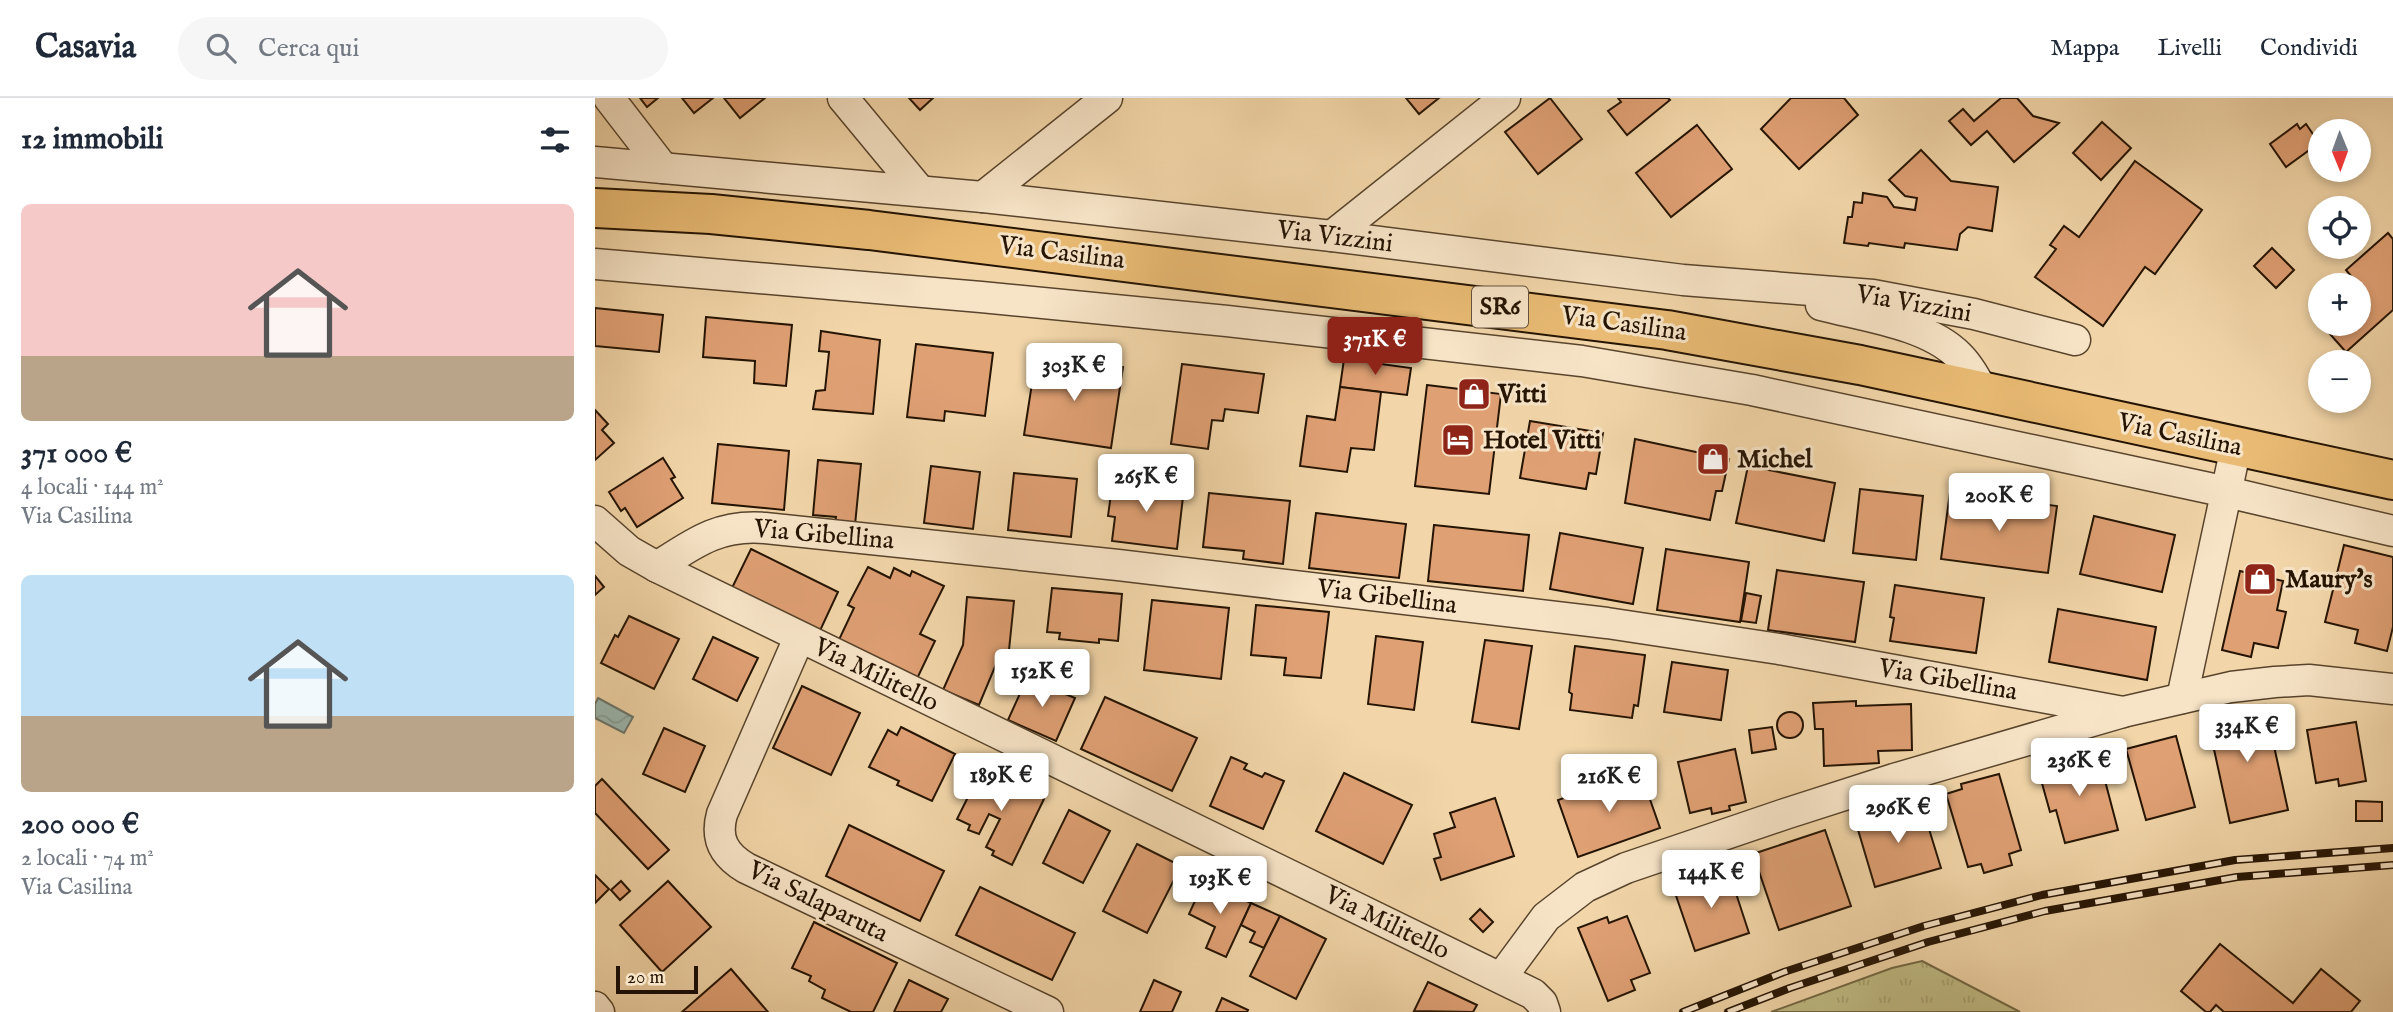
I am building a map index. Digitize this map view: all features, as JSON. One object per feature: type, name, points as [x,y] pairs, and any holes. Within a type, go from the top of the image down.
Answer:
[{"type":"main road","name":"Via Casilina","points":[[595,208],[796,223],[1183,267],[1623,323],[1763,346],[2393,480]]},
{"type":"street","points":[[609,98],[663,168]]},
{"type":"street","points":[[843,98],[920,191]]},
{"type":"street","points":[[983,197],[1107,98]]},
{"type":"street","points":[[1332,236],[1505,98]]},
{"type":"street","points":[[595,162],[796,179],[796,223]]},
{"type":"street","name":"Via Vizzini","points":[[796,179],[1332,236],[1673,279],[1812,289],[1891,298],[1974,314],[2075,340]]},
{"type":"street","name":"Via Casilina","points":[[595,264],[725,273],[981,297],[1572,359],[1731,386],[2227,492],[2393,531]]},
{"type":"street","name":"Via Vizzini","points":[[1749,286],[1902,325],[1934,338],[1957,354],[1983,392]]},
{"type":"street","points":[[2182,698],[2236,447]]},
{"type":"street","name":"Via Militello","points":[[595,521],[629,551],[657,567],[1501,978],[1533,994],[1543,1007]]},
{"type":"street","name":"Via Gibellina","points":[[657,567],[710,535],[737,528],[765,528],[1118,565],[1607,623],[1779,649],[2123,712]]},
{"type":"street","name":"Via Salaparuta","points":[[799,638],[722,814],[719,839],[726,853],[746,868],[1048,1012]]},
{"type":"street","points":[[1501,978],[1546,917],[1576,893],[1606,876],[1837,797],[2123,712],[2231,687],[2274,681],[2327,681],[2393,689]]},
{"type":"street","points":[[595,1007],[599,1012]]},
{"type":"green space","points":[[1922,961],[2020,1012],[1771,1012],[1892,968]]},
{"type":"water","points":[[598,698],[633,717],[624,733],[595,718]]},
{"type":"building","points":[[640,98],[658,98],[647,107]]},
{"type":"building","points":[[682,98],[713,98],[694,113]]},
{"type":"building","points":[[724,98],[765,98],[740,118]]},
{"type":"building","points":[[909,98],[933,98],[920,110]]},
{"type":"building","points":[[1406,98],[1439,98],[1419,114]]},
{"type":"building","points":[[1550,98],[1582,139],[1538,174],[1505,132]]},
{"type":"building","points":[[1618,98],[1670,100],[1627,135],[1608,111],[1621,102]]},
{"type":"building","points":[[1791,98],[1844,98],[1858,115],[1799,169],[1761,129]]},
{"type":"building","points":[[2001,98],[2017,98],[2033,116],[2059,123],[2014,162],[1987,131],[1971,145],[1949,121],[1963,109],[1974,121]]},
{"type":"building","points":[[2102,122],[2131,148],[2101,180],[2073,153]]},
{"type":"building","points":[[2297,124],[2300,129],[2306,124],[2308,127],[2308,151],[2286,167],[2270,144]]},
{"type":"building","points":[[1697,125],[1732,169],[1671,217],[1636,173]]},
{"type":"building","points":[[1921,150],[1951,181],[1998,187],[1992,231],[1968,227],[1960,234],[1957,250],[1905,243],[1904,248],[1844,243],[1848,217],[1852,217],[1854,202],[1862,203],[1863,193],[1887,197],[1894,207],[1915,210],[1917,198],[1905,196],[1889,180]]},
{"type":"building","points":[[2135,161],[2202,210],[2155,274],[2145,267],[2103,326],[2035,277],[2056,249],[2050,245],[2064,226],[2079,237]]},
{"type":"building","points":[[2388,233],[2393,239],[2393,310],[2371,330],[2371,273],[2348,273],[2346,270],[2358,259],[2371,259],[2371,248]]},
{"type":"building","points":[[2272,248],[2294,270],[2276,288],[2254,266]]},
{"type":"building","points":[[595,308],[663,315],[659,352],[595,346]]},
{"type":"building","points":[[706,317],[792,325],[786,386],[754,383],[755,361],[703,357]]},
{"type":"building","points":[[821,331],[880,340],[873,414],[813,409],[816,391],[825,390],[829,352],[819,351]]},
{"type":"building","points":[[2332,336],[2364,336],[2348,350],[2344,350]]},
{"type":"building","points":[[916,344],[993,353],[985,416],[945,411],[944,421],[907,417]]},
{"type":"building","points":[[1344,359],[1411,368],[1407,395],[1340,387]]},
{"type":"building","points":[[1041,361],[1090,368],[1090,362],[1123,367],[1111,448],[1024,435],[1033,377]]},
{"type":"building","points":[[1182,364],[1264,374],[1258,413],[1225,409],[1223,421],[1212,420],[1208,449],[1171,444]]},
{"type":"building","name":"Hotel Vitti","points":[[1427,385],[1501,394],[1489,494],[1415,486]]},
{"type":"building","points":[[1340,387],[1381,392],[1374,450],[1351,448],[1347,472],[1300,466],[1307,416],[1335,420]]},
{"type":"building","points":[[595,410],[608,424],[602,430],[614,443],[595,460]]},
{"type":"building","points":[[1530,421],[1603,433],[1596,474],[1589,473],[1586,489],[1520,478]]},
{"type":"building","points":[[1635,439],[1729,459],[1722,491],[1716,491],[1710,520],[1625,503]]},
{"type":"building","points":[[718,444],[789,451],[784,510],[712,503]]},
{"type":"building","points":[[663,458],[675,477],[671,479],[683,498],[637,527],[625,508],[621,511],[609,492]]},
{"type":"building","points":[[818,460],[861,464],[855,525],[835,523],[836,517],[813,515]]},
{"type":"building","points":[[931,466],[980,472],[973,529],[924,523]]},
{"type":"building","points":[[1748,466],[1835,483],[1824,541],[1736,523]]},
{"type":"building","points":[[1014,473],[1077,479],[1071,537],[1008,530]]},
{"type":"building","points":[[1113,479],[1184,488],[1177,549],[1112,541],[1115,517],[1108,516]]},
{"type":"building","points":[[1860,489],[1923,496],[1916,560],[1853,553]]},
{"type":"building","points":[[1950,492],[2057,506],[2048,573],[1941,559]]},
{"type":"building","points":[[1209,493],[1290,501],[1283,564],[1243,559],[1244,551],[1203,547]]},
{"type":"building","points":[[1316,513],[1406,524],[1399,578],[1309,568]]},
{"type":"building","points":[[2094,516],[2175,535],[2162,592],[2080,574]]},
{"type":"building","points":[[1434,525],[1529,535],[1523,591],[1428,581]]},
{"type":"building","points":[[1560,533],[1643,548],[1633,604],[1550,589]]},
{"type":"building","points":[[2344,545],[2393,557],[2393,627],[2387,651],[2355,643],[2358,630],[2325,622]]},
{"type":"building","points":[[751,549],[838,592],[818,635],[730,592]]},
{"type":"building","points":[[1666,549],[1749,562],[1740,622],[1657,610]]},
{"type":"building","points":[[868,567],[890,578],[894,568],[910,576],[912,571],[944,586],[920,634],[935,641],[914,685],[836,646],[854,608],[848,605]]},
{"type":"building","points":[[1777,570],[1864,582],[1855,642],[1768,630]]},
{"type":"building","points":[[2240,571],[2283,581],[2277,610],[2286,612],[2278,648],[2254,643],[2251,657],[2222,650]]},
{"type":"building","points":[[595,576],[604,587],[595,595]]},
{"type":"building","points":[[1895,585],[1984,598],[1976,653],[1890,641],[1894,618],[1890,617]]},
{"type":"building","points":[[1052,588],[1122,594],[1118,641],[1099,639],[1099,643],[1059,639],[1060,633],[1047,632]]},
{"type":"building","points":[[1746,593],[1761,596],[1756,623],[1741,621]]},
{"type":"building","points":[[967,597],[1014,601],[1009,650],[1002,650],[979,705],[943,690],[963,645]]},
{"type":"building","points":[[1152,600],[1229,608],[1221,679],[1144,670]]},
{"type":"building","points":[[1256,605],[1329,612],[1321,678],[1284,675],[1286,658],[1251,655]]},
{"type":"building","points":[[2058,609],[2156,627],[2147,680],[2049,662]]},
{"type":"building","points":[[629,616],[679,639],[654,689],[601,663],[615,635],[618,637]]},
{"type":"building","points":[[1376,636],[1423,642],[1414,710],[1368,704]]},
{"type":"building","points":[[713,637],[758,658],[737,701],[693,679]]},
{"type":"building","points":[[1485,640],[1532,646],[1519,729],[1472,722]]},
{"type":"building","points":[[1575,646],[1645,655],[1638,706],[1634,705],[1632,718],[1570,710],[1572,694],[1569,692]]},
{"type":"building","points":[[1672,662],[1728,670],[1721,720],[1664,712]]},
{"type":"building","points":[[1027,678],[1075,698],[1056,741],[1008,720]]},
{"type":"building","points":[[802,686],[860,713],[831,775],[773,748]]},
{"type":"building","points":[[1105,697],[1197,738],[1172,791],[1081,749]]},
{"type":"building","points":[[1856,701],[1856,706],[1911,704],[1912,750],[1878,751],[1879,763],[1824,766],[1823,729],[1815,729],[1813,703]]},
{"type":"building","points":[[2265,705],[2288,810],[2230,823],[2207,717]]},
{"type":"building","points":[[1790,712],[1799,716],[1803,725],[1799,734],[1790,738],[1781,734],[1777,725],[1781,716]]},
{"type":"building","points":[[2356,722],[2366,781],[2339,786],[2338,779],[2316,783],[2307,730]]},
{"type":"building","points":[[901,727],[955,754],[932,801],[897,785],[899,781],[869,767],[888,730],[897,735]]},
{"type":"building","points":[[1772,727],[1776,749],[1752,753],[1749,730]]},
{"type":"building","points":[[664,728],[705,746],[685,792],[643,774]]},
{"type":"building","points":[[2176,736],[2195,807],[2146,820],[2126,749]]},
{"type":"building","points":[[1735,749],[1746,802],[1729,806],[1730,810],[1712,814],[1711,808],[1690,813],[1678,762]]},
{"type":"building","points":[[2098,754],[2118,830],[2065,843],[2056,810],[2050,812],[2038,769]]},
{"type":"building","points":[[1231,757],[1247,764],[1244,769],[1262,777],[1265,773],[1284,781],[1263,829],[1210,806]]},
{"type":"building","points":[[982,769],[1044,799],[1012,865],[992,855],[994,851],[986,847],[1000,819],[989,814],[979,834],[968,830],[970,825],[957,819]]},
{"type":"building","points":[[1640,771],[1660,828],[1578,857],[1558,800]]},
{"type":"building","points":[[1344,773],[1412,805],[1383,864],[1316,831]]},
{"type":"building","points":[[1999,774],[2021,850],[2009,854],[2012,865],[1984,873],[1981,864],[1968,867],[1946,794],[1962,789],[1961,784]]},
{"type":"building","points":[[602,779],[669,850],[648,869],[595,813],[595,786]]},
{"type":"building","points":[[1495,798],[1514,856],[1441,880],[1434,859],[1441,857],[1434,834],[1455,827],[1450,813]]},
{"type":"building","points":[[2356,801],[2382,802],[2382,821],[2356,821]]},
{"type":"building","points":[[1921,803],[1941,868],[1875,887],[1856,823]]},
{"type":"building","points":[[1069,810],[1110,831],[1083,883],[1043,863]]},
{"type":"building","points":[[849,825],[944,871],[920,921],[826,876]]},
{"type":"building","points":[[1825,830],[1851,906],[1779,930],[1753,854]]},
{"type":"building","points":[[1137,844],[1181,866],[1147,933],[1103,911]]},
{"type":"building","points":[[1728,869],[1749,933],[1695,951],[1673,887]]},
{"type":"building","points":[[595,875],[609,889],[595,903]]},
{"type":"building","points":[[621,881],[630,891],[620,900],[611,890]]},
{"type":"building","points":[[668,881],[711,927],[662,972],[620,925]]},
{"type":"building","points":[[1204,881],[1251,903],[1226,957],[1206,948],[1215,927],[1189,914]]},
{"type":"building","points":[[980,887],[1075,933],[1052,980],[956,935]]},
{"type":"building","points":[[1251,903],[1280,916],[1264,948],[1250,942],[1255,932],[1241,925]]},
{"type":"building","points":[[1480,909],[1493,922],[1483,932],[1470,919]]},
{"type":"building","points":[[1280,916],[1326,939],[1296,999],[1250,976]]},
{"type":"building","points":[[1627,916],[1650,973],[1631,980],[1635,990],[1608,1001],[1578,928],[1607,917],[1609,923]]},
{"type":"building","points":[[814,922],[897,963],[873,1012],[851,1012],[822,998],[825,990],[809,981],[811,976],[792,968]]},
{"type":"building","points":[[2220,944],[2293,1003],[2321,969],[2360,1001],[2351,1012],[2224,1012],[2216,1005],[2210,1012],[2206,1012],[2181,991]]},
{"type":"building","points":[[731,969],[768,1012],[682,1012]]},
{"type":"building","points":[[909,980],[948,999],[941,1012],[894,1012]]},
{"type":"building","points":[[1154,980],[1181,992],[1172,1012],[1140,1012]]},
{"type":"building","points":[[1428,982],[1477,1005],[1473,1012],[1414,1011]]},
{"type":"building","points":[[1222,998],[1248,1010],[1247,1012],[1216,1012]]},
{"type":"railway","points":[[1683,1012],[1784,972],[1924,926],[2042,895],[2235,860],[2393,848]]},
{"type":"railway","points":[[1728,1012],[1790,988],[1928,942],[2045,911],[2237,877],[2393,865]]},
{"type":"place","name":"Vitti","points":[[1474,394]]},
{"type":"place","name":"Hotel Vitti","points":[[1458,440]]},
{"type":"place","name":"Michel","points":[[1713,459]]},
{"type":"place","name":"Maury's","points":[[2260,579]]}]
